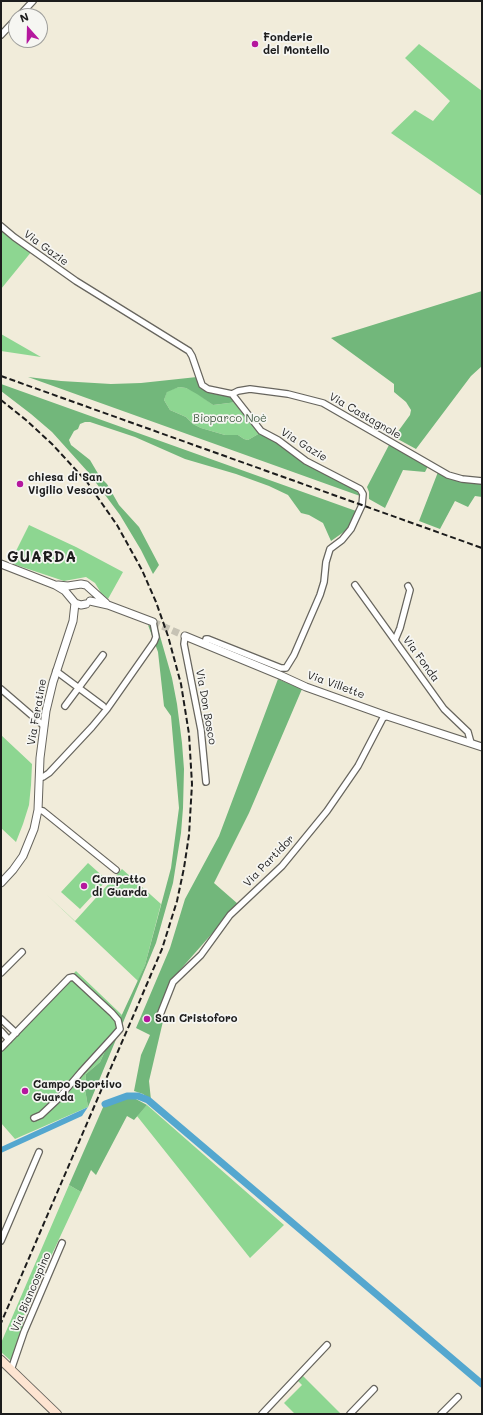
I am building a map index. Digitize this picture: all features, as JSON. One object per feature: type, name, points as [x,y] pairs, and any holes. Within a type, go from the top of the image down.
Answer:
[{"type":"main road","points":[[1,1360],[57,1414]]},
{"type":"street","points":[[1,35],[8,28]]},
{"type":"street","name":"Via Gazie","points":[[1,226],[76,281],[189,351],[202,385],[208,389],[232,394],[261,431],[278,440],[306,460],[360,489],[363,499],[362,505],[351,529],[342,540],[330,549],[320,595],[294,655],[286,668],[281,668],[208,639],[206,639],[205,644]]},
{"type":"street","name":"Via Castagnole","points":[[232,394],[238,390],[250,389],[288,394],[323,403],[448,476],[482,481]]},
{"type":"street","points":[[1,564],[55,585],[65,591],[73,600],[81,605],[88,603],[108,605],[153,622],[156,637],[107,709],[49,773],[40,778]]},
{"type":"street","points":[[55,585],[86,585],[96,596],[108,605]]},
{"type":"street","points":[[73,600],[72,591],[78,585]]},
{"type":"street","name":"Via Fonda","points":[[355,585],[444,709],[468,732],[471,743]]},
{"type":"street","points":[[395,640],[400,628],[410,590],[408,586]]},
{"type":"street","points":[[88,603],[92,596],[92,590]]},
{"type":"street","name":"Via Feratine","points":[[1,883],[13,870],[26,850],[34,829],[38,810],[40,758],[44,726],[56,671],[73,621],[73,600]]},
{"type":"street","name":"Via Feratine","points":[[73,621],[88,603]]},
{"type":"street","name":"Via Villette","points":[[185,636],[306,687],[387,716],[482,747]]},
{"type":"street","name":"Via Don Bosco","points":[[185,636],[184,644],[201,730],[206,782]]},
{"type":"street","points":[[65,706],[103,655]]},
{"type":"street","points":[[56,671],[103,706]]},
{"type":"street","points":[[1,689],[44,726]]},
{"type":"street","name":"Via Partidor","points":[[160,1016],[173,982],[201,955],[230,915],[282,866],[327,811],[358,766],[383,718],[387,716]]},
{"type":"street","points":[[38,810],[43,810],[116,870]]},
{"type":"street","points":[[1,973],[22,952]]},
{"type":"street","points":[[1,1048],[69,978],[73,977],[112,1013],[119,1025],[120,1029],[58,1100],[41,1115],[34,1118]]},
{"type":"street","points":[[1,1019],[16,1033]]},
{"type":"street","points":[[1,1031],[9,1040]]},
{"type":"street","points":[[1,1241],[3,1228],[38,1152]]},
{"type":"street","name":"Via Biancospino","points":[[12,1370],[30,1319],[62,1243]]},
{"type":"street","points":[[262,1414],[327,1345]]},
{"type":"street","points":[[350,1414],[374,1389]]},
{"type":"street","points":[[441,1414],[458,1397]]},
{"type":"green space","points":[[419,44],[482,91],[482,196],[391,133],[415,110],[433,121],[450,101],[405,58]]},
{"type":"green space","points":[[1,229],[32,251],[1,289]]},
{"type":"green space","points":[[482,291],[482,366],[471,376],[416,449],[394,437],[410,415],[411,410],[406,402],[394,392],[394,384],[331,338]]},
{"type":"green space","points":[[1,334],[41,357],[1,351]]},
{"type":"green space","points":[[28,377],[61,381],[111,384],[141,383],[197,377],[208,391],[230,395],[237,402],[213,405],[186,388],[179,387],[167,392],[164,400],[170,410],[186,417],[193,424],[201,428],[225,435],[238,435],[248,440],[260,433],[276,441],[328,476],[356,490],[360,496]]},
{"type":"green space","points":[[1,384],[356,511],[348,529],[331,541],[323,523],[309,515],[301,513],[288,495],[269,486],[236,474],[185,459],[135,437],[90,422],[80,424],[69,440],[71,445],[90,460],[100,477],[107,484],[119,505],[139,527],[159,565],[153,574],[141,550],[120,515],[88,472],[52,432],[1,391]]},
{"type":"green space","name":"Bioparco Noè","points":[[179,387],[186,388],[197,393],[213,405],[237,402],[260,433],[248,440],[238,435],[225,435],[193,424],[186,417],[170,410],[164,400],[167,391]]},
{"type":"green space","points":[[389,445],[428,466],[425,472],[403,470],[385,508],[369,499],[367,487]]},
{"type":"green space","points":[[438,472],[482,484],[482,497],[475,496],[468,507],[455,501],[440,529],[419,521]]},
{"type":"green space","points":[[29,525],[76,547],[123,572],[108,599],[101,593],[95,583],[86,577],[64,581],[10,563]]},
{"type":"green space","points":[[148,625],[158,629],[172,678],[177,704],[184,769],[181,833],[173,883],[156,943],[88,1107],[85,1089],[86,1074],[100,1062],[145,965],[171,868],[179,808],[171,716],[164,706],[158,652]]},
{"type":"green space","points":[[278,679],[302,689],[249,813],[214,883],[238,904],[180,970],[161,1014],[164,1017],[149,1081],[151,1100],[143,1094],[134,1091],[141,1055],[150,1035],[136,1028],[170,948],[185,899],[219,836]]},
{"type":"green space","points":[[1,735],[32,764],[29,805],[16,842],[1,828]]},
{"type":"green space","name":"Campetto di Guarda","points":[[88,863],[107,880],[80,909],[61,892]]},
{"type":"green space","points":[[122,869],[161,904],[145,965],[138,981],[47,895],[75,921]]},
{"type":"green space","points":[[76,971],[122,1015],[100,1062],[86,1074],[85,1089],[88,1107],[15,1139],[1,1123],[1,1051]]},
{"type":"green space","points":[[125,1098],[134,1098],[147,1105],[134,1120],[127,1116],[96,1175],[91,1170],[81,1192],[69,1185],[104,1105]]},
{"type":"green space","points":[[147,1105],[284,1225],[250,1258],[137,1116]]},
{"type":"green space","points":[[69,1185],[81,1192],[25,1312],[21,1335],[11,1361],[1,1352],[1,1343]]},
{"type":"green space","points":[[303,1376],[341,1414],[295,1414],[284,1403],[302,1385],[298,1381]]},
{"type":"water","points":[[88,1107],[82,1116],[1,1153],[1,1147]]},
{"type":"waterway","points":[[105,1104],[127,1096],[138,1096],[148,1100],[482,1384]]},
{"type":"tunnel","points":[[153,622],[185,636]]},
{"type":"railway","points":[[1,376],[482,548]]},
{"type":"railway","points":[[1,400],[52,444],[87,482],[117,525],[142,570],[156,602],[168,636],[181,684],[189,734],[192,784],[189,835],[184,868],[177,901],[162,949],[1,1323]]},
{"type":"place","name":"Fonderie del Montello","points":[[255,44]]},
{"type":"place","name":"chiesa di San Vigilio Vescovo","points":[[20,484]]},
{"type":"place","name":"Campetto di Guarda","points":[[84,886]]},
{"type":"place","name":"San Cristoforo","points":[[147,1019]]},
{"type":"place","name":"Campo Sportivo Guarda","points":[[25,1091]]},
{"type":"district","name":"GUARDA","points":[[42,557]]}]
